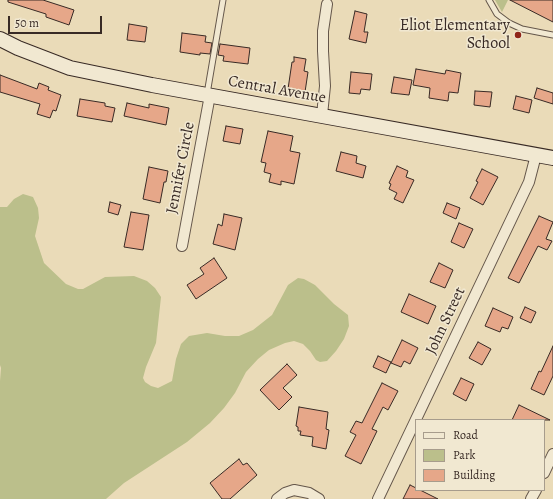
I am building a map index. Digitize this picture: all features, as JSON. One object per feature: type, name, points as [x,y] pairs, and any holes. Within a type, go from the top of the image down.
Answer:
[{"type":"main road","name":"Central Avenue","points":[[0,39],[18,48],[70,68],[208,95],[553,158]]},
{"type":"street","points":[[322,115],[325,86],[323,31],[327,4]]},
{"type":"street","name":"Jennifer Circle","points":[[182,246],[208,95]]},
{"type":"street","name":"John Street","points":[[416,419],[529,182],[536,155]]},
{"type":"street","name":"John Street","points":[[378,499],[415,421]]},
{"type":"street","points":[[545,470],[553,454]]},
{"type":"street","points":[[278,499],[290,491],[299,490],[319,499]]},
{"type":"lane","points":[[208,95],[223,0]]},
{"type":"lane","points":[[489,0],[497,14],[509,24],[522,29],[553,35]]},
{"type":"green space","points":[[495,0],[508,0],[502,12]]},
{"type":"green space","points":[[23,194],[33,197],[38,208],[39,218],[35,236],[44,263],[66,284],[78,289],[83,289],[105,277],[134,276],[147,281],[155,288],[161,297],[156,343],[143,378],[145,382],[151,386],[158,388],[172,381],[176,359],[181,344],[189,336],[207,333],[225,336],[239,336],[253,330],[272,315],[288,285],[298,278],[304,279],[315,285],[334,304],[348,315],[349,326],[344,339],[327,361],[320,362],[316,360],[303,344],[294,341],[269,350],[246,372],[235,393],[210,423],[187,442],[124,483],[106,499],[0,499],[0,207],[7,207],[14,199]]},
{"type":"building","points":[[8,0],[43,0],[74,10],[69,25],[46,17],[46,14],[8,2]]},
{"type":"building","points":[[510,0],[553,0],[553,22]]},
{"type":"building","points":[[355,11],[367,14],[364,32],[368,32],[366,43],[349,39]]},
{"type":"building","points":[[129,24],[147,27],[145,42],[127,40]]},
{"type":"building","points":[[182,33],[206,36],[205,42],[212,43],[210,54],[200,53],[200,55],[180,52]]},
{"type":"building","points":[[220,44],[250,48],[248,64],[223,61],[224,56],[218,55]]},
{"type":"building","points":[[294,57],[306,59],[304,71],[308,72],[305,92],[288,89]]},
{"type":"building","points":[[416,69],[445,74],[446,70],[461,73],[458,93],[449,92],[448,101],[429,98],[430,88],[413,85]]},
{"type":"building","points":[[351,72],[372,74],[370,90],[361,89],[360,94],[349,93]]},
{"type":"building","points":[[0,75],[37,89],[39,83],[49,87],[48,90],[61,95],[56,111],[53,110],[50,118],[37,114],[40,104],[0,92]]},
{"type":"building","points":[[394,77],[412,80],[409,95],[391,93]]},
{"type":"building","points":[[537,88],[553,93],[553,104],[534,98]]},
{"type":"building","points":[[475,91],[492,92],[490,107],[474,105]]},
{"type":"building","points":[[516,96],[532,100],[529,113],[513,109]]},
{"type":"building","points":[[80,99],[105,103],[105,106],[115,108],[112,122],[77,116]]},
{"type":"building","points":[[127,103],[149,108],[149,104],[169,108],[166,125],[124,116]]},
{"type":"building","points":[[226,126],[243,129],[240,144],[223,141]]},
{"type":"building","points":[[268,131],[293,136],[290,151],[300,153],[294,184],[281,181],[281,185],[269,182],[271,174],[264,172],[266,163],[261,162]]},
{"type":"building","points":[[341,152],[357,156],[356,163],[366,166],[363,178],[336,171]]},
{"type":"building","points":[[397,166],[408,171],[406,177],[414,180],[403,203],[394,199],[397,193],[389,189],[391,184],[389,183]]},
{"type":"building","points":[[149,167],[168,171],[166,182],[164,182],[160,203],[143,199]]},
{"type":"building","points":[[482,169],[498,177],[483,205],[470,198],[478,182],[476,181]]},
{"type":"building","points":[[110,202],[121,205],[118,215],[108,212]]},
{"type":"building","points":[[447,203],[460,208],[456,219],[443,213]]},
{"type":"building","points":[[131,212],[149,215],[143,250],[124,247]]},
{"type":"building","points":[[224,214],[242,218],[235,250],[213,244],[218,224],[222,226]]},
{"type":"building","points":[[539,216],[553,222],[546,239],[552,241],[547,250],[538,246],[519,283],[508,278]]},
{"type":"building","points":[[459,223],[473,229],[464,248],[451,242]]},
{"type":"building","points":[[214,258],[227,278],[196,299],[187,285],[204,274],[200,268]]},
{"type":"building","points":[[439,263],[453,270],[445,288],[430,282]]},
{"type":"building","points":[[409,294],[436,306],[428,324],[401,312]]},
{"type":"building","points":[[525,307],[536,312],[531,323],[520,318]]},
{"type":"building","points":[[493,308],[513,317],[508,329],[502,327],[500,332],[485,326]]},
{"type":"building","points":[[402,340],[418,348],[410,364],[404,361],[401,367],[391,363]]},
{"type":"building","points":[[478,342],[491,349],[482,365],[469,358]]},
{"type":"building","points":[[553,346],[553,376],[544,395],[531,389]]},
{"type":"building","points":[[378,356],[391,362],[386,373],[373,367]]},
{"type":"building","points":[[287,364],[297,375],[283,388],[292,397],[279,410],[260,390]]},
{"type":"building","points":[[461,378],[474,384],[466,401],[453,394]]},
{"type":"building","points":[[382,383],[398,391],[388,410],[383,407],[372,429],[377,431],[361,464],[345,456],[356,435],[350,432],[356,421],[362,423]]},
{"type":"building","points":[[519,405],[550,420],[545,419],[512,419]]},
{"type":"building","points":[[299,407],[328,412],[326,429],[329,430],[326,449],[312,446],[313,437],[300,435],[301,431],[298,431],[298,427],[296,426]]},
{"type":"building","points":[[239,459],[243,465],[247,463],[257,475],[230,499],[222,499],[210,483]]},
{"type":"building","points":[[410,485],[415,488],[415,491],[422,491],[438,499],[403,499]]},
{"type":"place","name":"Eliot Elementary School","points":[[518,35]]}]
